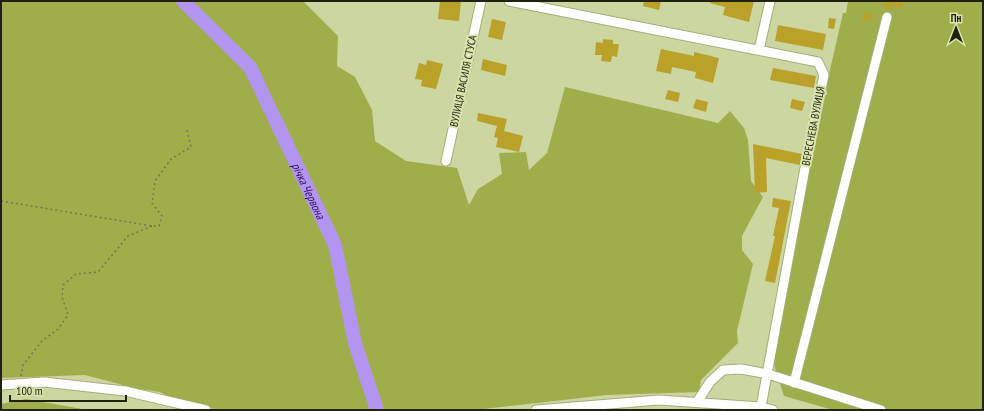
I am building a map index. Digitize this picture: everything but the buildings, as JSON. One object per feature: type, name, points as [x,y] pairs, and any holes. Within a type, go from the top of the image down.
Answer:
[{"type":"street","name":"ВУЛИЦЯ ВАСИЛЯ СТУСА","points":[[446,162],[481,1]]},
{"type":"street","name":"ВЕРЕСНЕВА ВУЛИЦЯ","points":[[509,1],[818,62],[824,75],[805,168],[761,407]]},
{"type":"street","points":[[759,50],[770,1]]},
{"type":"street","points":[[794,383],[887,17]]},
{"type":"street","points":[[697,402],[710,382],[723,370],[741,370],[768,374],[881,410]]},
{"type":"street","points":[[1,385],[44,382],[125,390],[206,410]]},
{"type":"street","points":[[536,410],[659,400],[761,407],[773,410]]},
{"type":"path","points":[[1,201],[159,226],[162,216],[152,204],[155,181],[171,159],[191,147],[187,130]]},
{"type":"path","points":[[20,383],[23,365],[42,341],[58,329],[68,315],[62,297],[63,285],[76,274],[98,272],[128,236],[152,226]]},
{"type":"green space","points":[[1,1],[303,1],[338,36],[337,66],[355,77],[372,110],[375,141],[406,161],[457,168],[469,205],[478,189],[502,174],[499,153],[526,152],[529,170],[547,153],[565,87],[718,123],[730,111],[744,128],[748,140],[751,181],[763,197],[742,236],[742,250],[753,264],[737,331],[738,343],[701,380],[699,392],[607,395],[475,410],[222,410],[179,403],[160,392],[138,389],[85,375],[1,378]]},
{"type":"green space","points":[[848,1],[983,1],[983,410],[833,410],[784,396],[772,358],[784,272],[843,13],[846,13]]},
{"type":"green space","points":[[26,399],[88,410],[1,410],[1,404]]},
{"type":"waterway","name":"річка Червона","points":[[183,1],[250,67],[335,245],[355,343],[377,410]]}]
